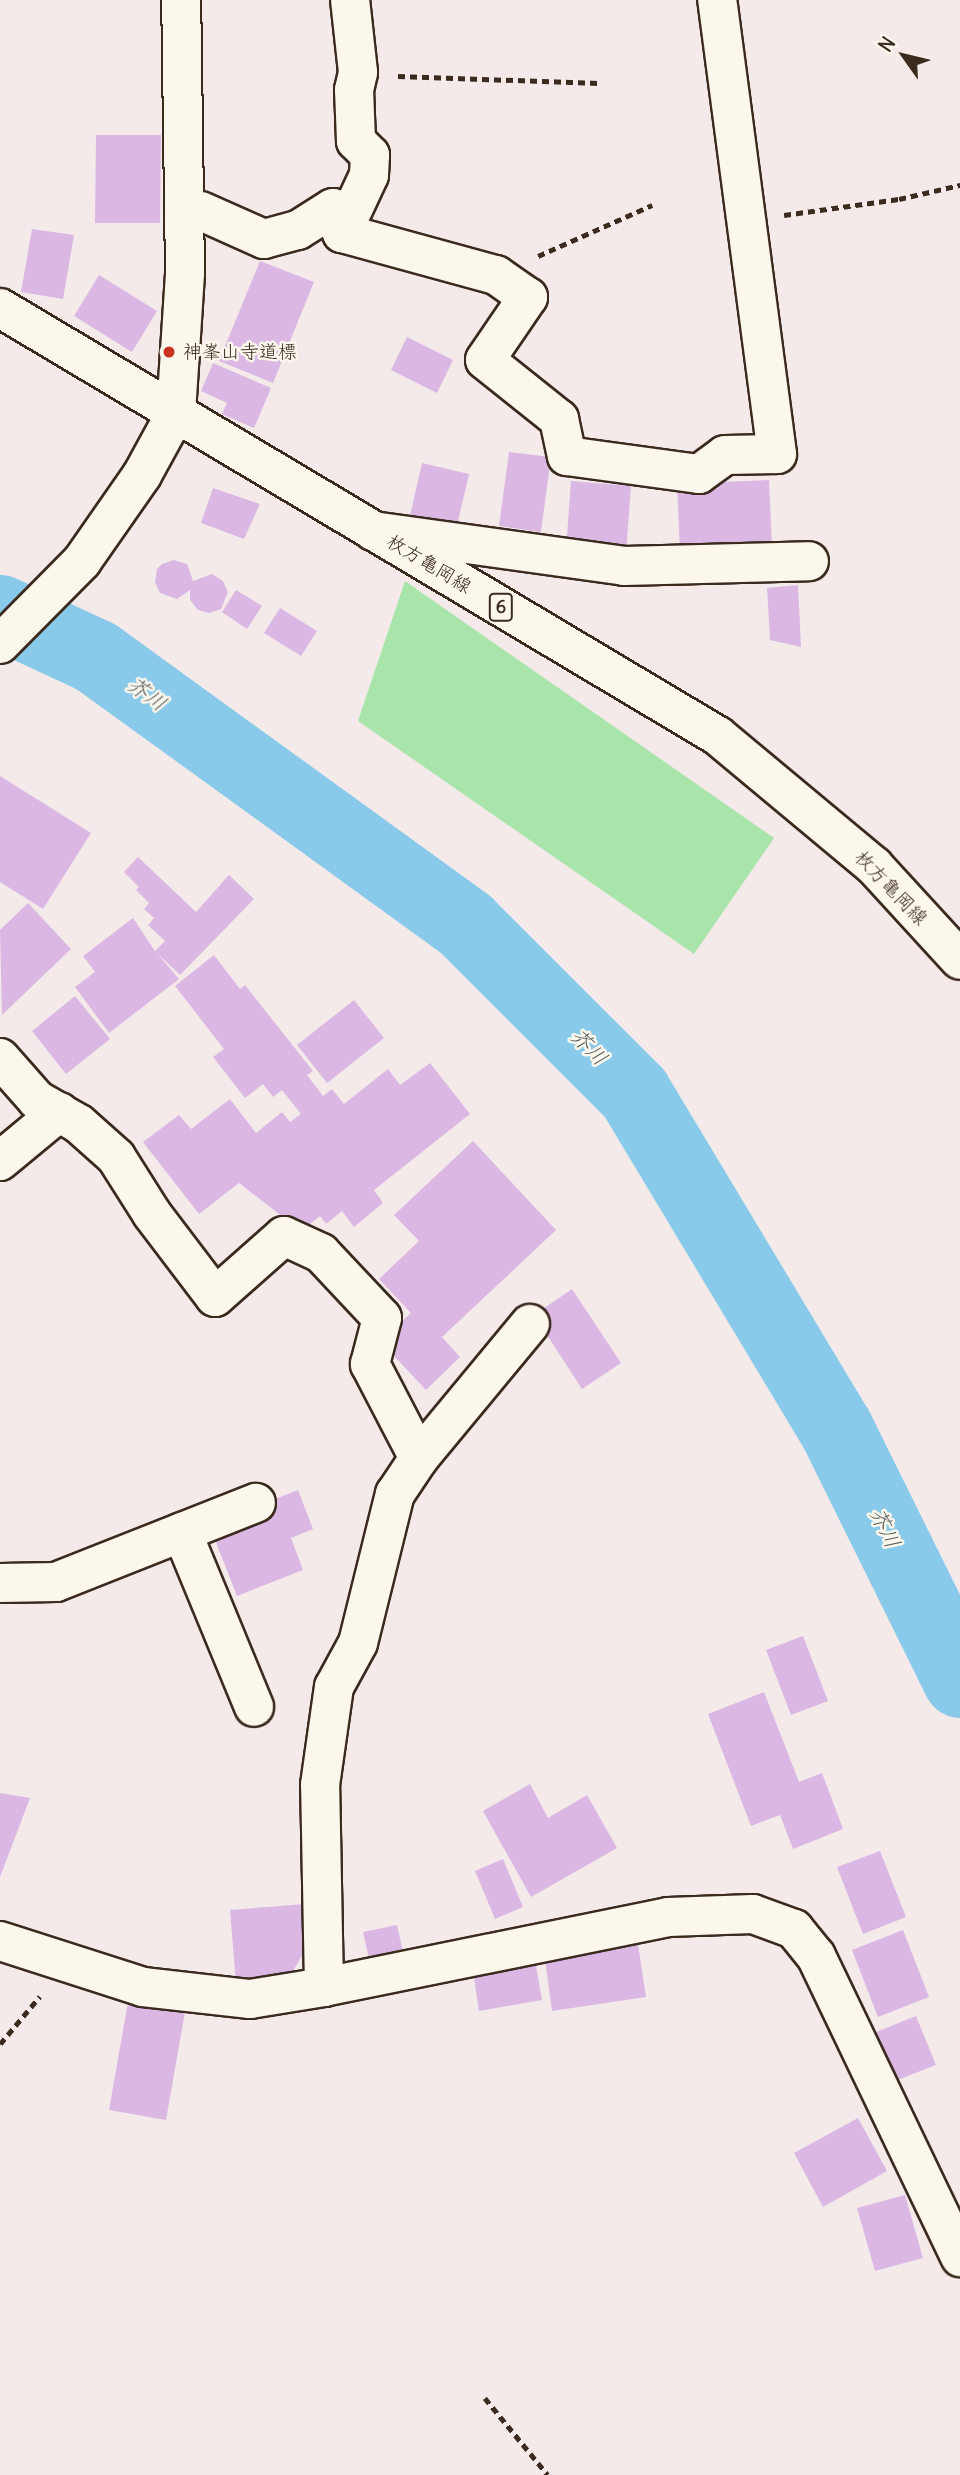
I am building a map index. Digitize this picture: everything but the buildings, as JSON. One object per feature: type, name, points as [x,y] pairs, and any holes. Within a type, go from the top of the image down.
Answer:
[{"type":"street","points":[[0,644],[82,561],[142,475],[176,413],[185,274],[181,0]]},
{"type":"street","points":[[342,233],[369,175],[370,155],[356,141],[354,90],[358,72],[350,0]]},
{"type":"street","points":[[342,233],[496,275],[528,297],[485,360],[559,419],[568,456],[699,474],[725,455],[777,454],[718,0]]},
{"type":"street","points":[[201,211],[264,239],[298,230],[333,208],[342,233]]},
{"type":"street","name":"枚方亀岡線","points":[[0,309],[718,736],[874,866],[960,960]]},
{"type":"street","points":[[373,531],[624,566],[809,561]]},
{"type":"street","points":[[0,1058],[37,1100],[79,1124],[116,1157],[152,1214],[215,1297],[284,1236],[321,1253],[382,1318],[370,1364],[419,1458]]},
{"type":"street","points":[[0,1161],[59,1112]]},
{"type":"street","points":[[324,1987],[320,1785],[334,1687],[358,1643],[395,1494],[419,1458],[530,1324]]},
{"type":"street","points":[[0,1583],[56,1582],[256,1503]]},
{"type":"street","points":[[182,1532],[254,1707]]},
{"type":"street","points":[[0,1941],[70,1961],[143,1987],[250,1999],[324,1987],[668,1917],[753,1914],[794,1929],[816,1956],[960,2257]]},
{"type":"path","points":[[358,72],[432,79],[599,83]]},
{"type":"path","points":[[782,215],[899,199],[960,185]]},
{"type":"path","points":[[496,275],[652,205]]},
{"type":"path","points":[[0,2044],[70,1961]]},
{"type":"path","points":[[485,2398],[548,2475]]},
{"type":"green space","points":[[405,581],[774,838],[694,954],[358,721]]},
{"type":"waterway","name":"芥川","points":[[0,612],[95,656],[466,925],[634,1093],[836,1429],[960,1680]]},
{"type":"place","name":"神峯山寺道標","points":[[169,352]]}]
